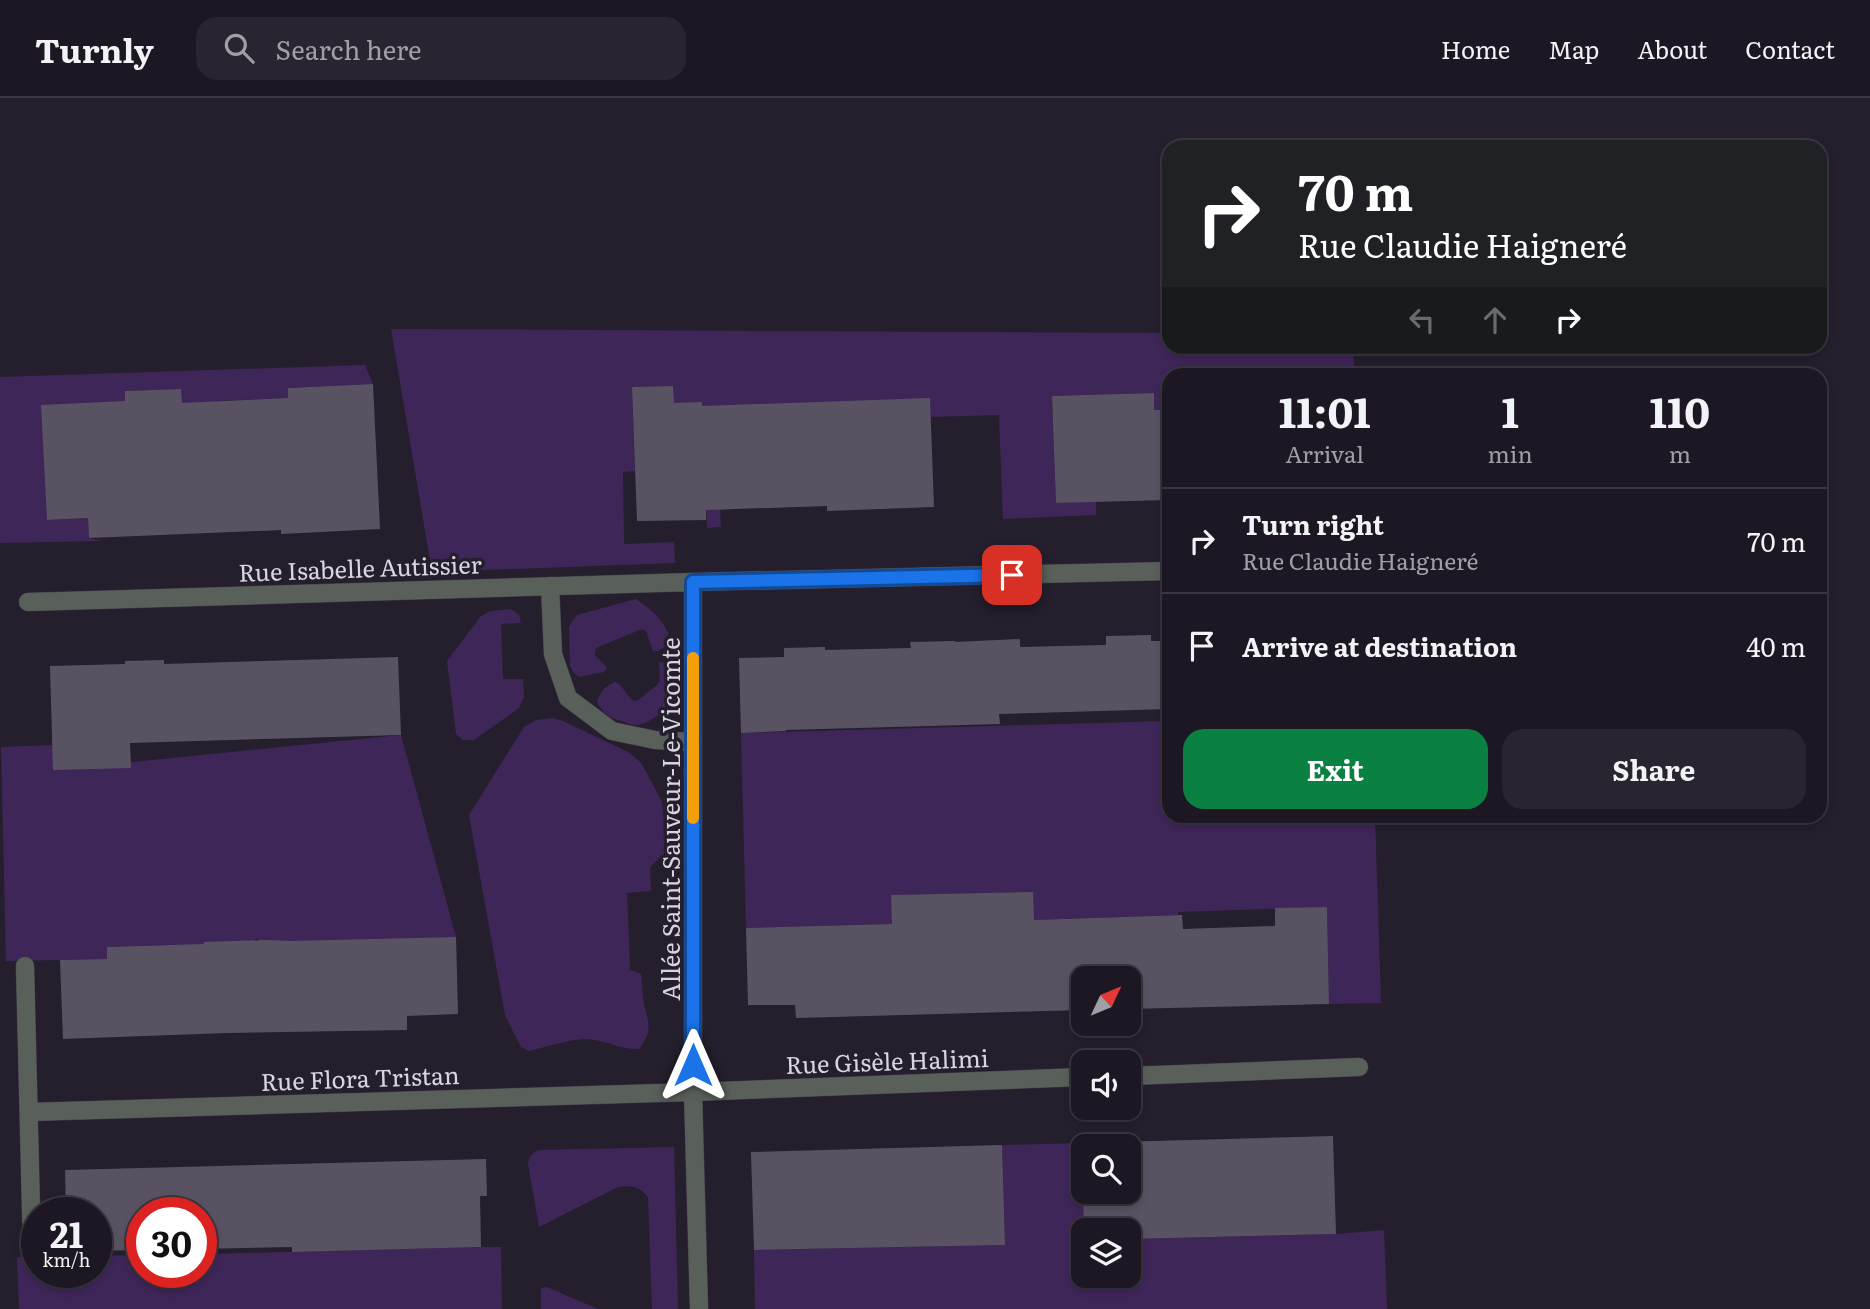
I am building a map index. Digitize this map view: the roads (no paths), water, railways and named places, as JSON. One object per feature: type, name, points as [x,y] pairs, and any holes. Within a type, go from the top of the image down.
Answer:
[{"type":"street","name":"Rue Isabelle Autissier","points":[[29,602],[1162,570]]},
{"type":"street","name":"Allée Saint-Sauveur-Le-Vicomte","points":[[693,582],[693,1092],[699,1309]]},
{"type":"street","points":[[550,586],[554,654],[568,698],[611,732],[655,740],[693,742]]},
{"type":"street","points":[[25,966],[31,1197]]},
{"type":"street","points":[[1141,1076],[1359,1067]]},
{"type":"street","name":"Rue Gisèle Halimi","points":[[693,1092],[1071,1077]]},
{"type":"street","name":"Rue Flora Tristan","points":[[29,1112],[693,1092]]}]
